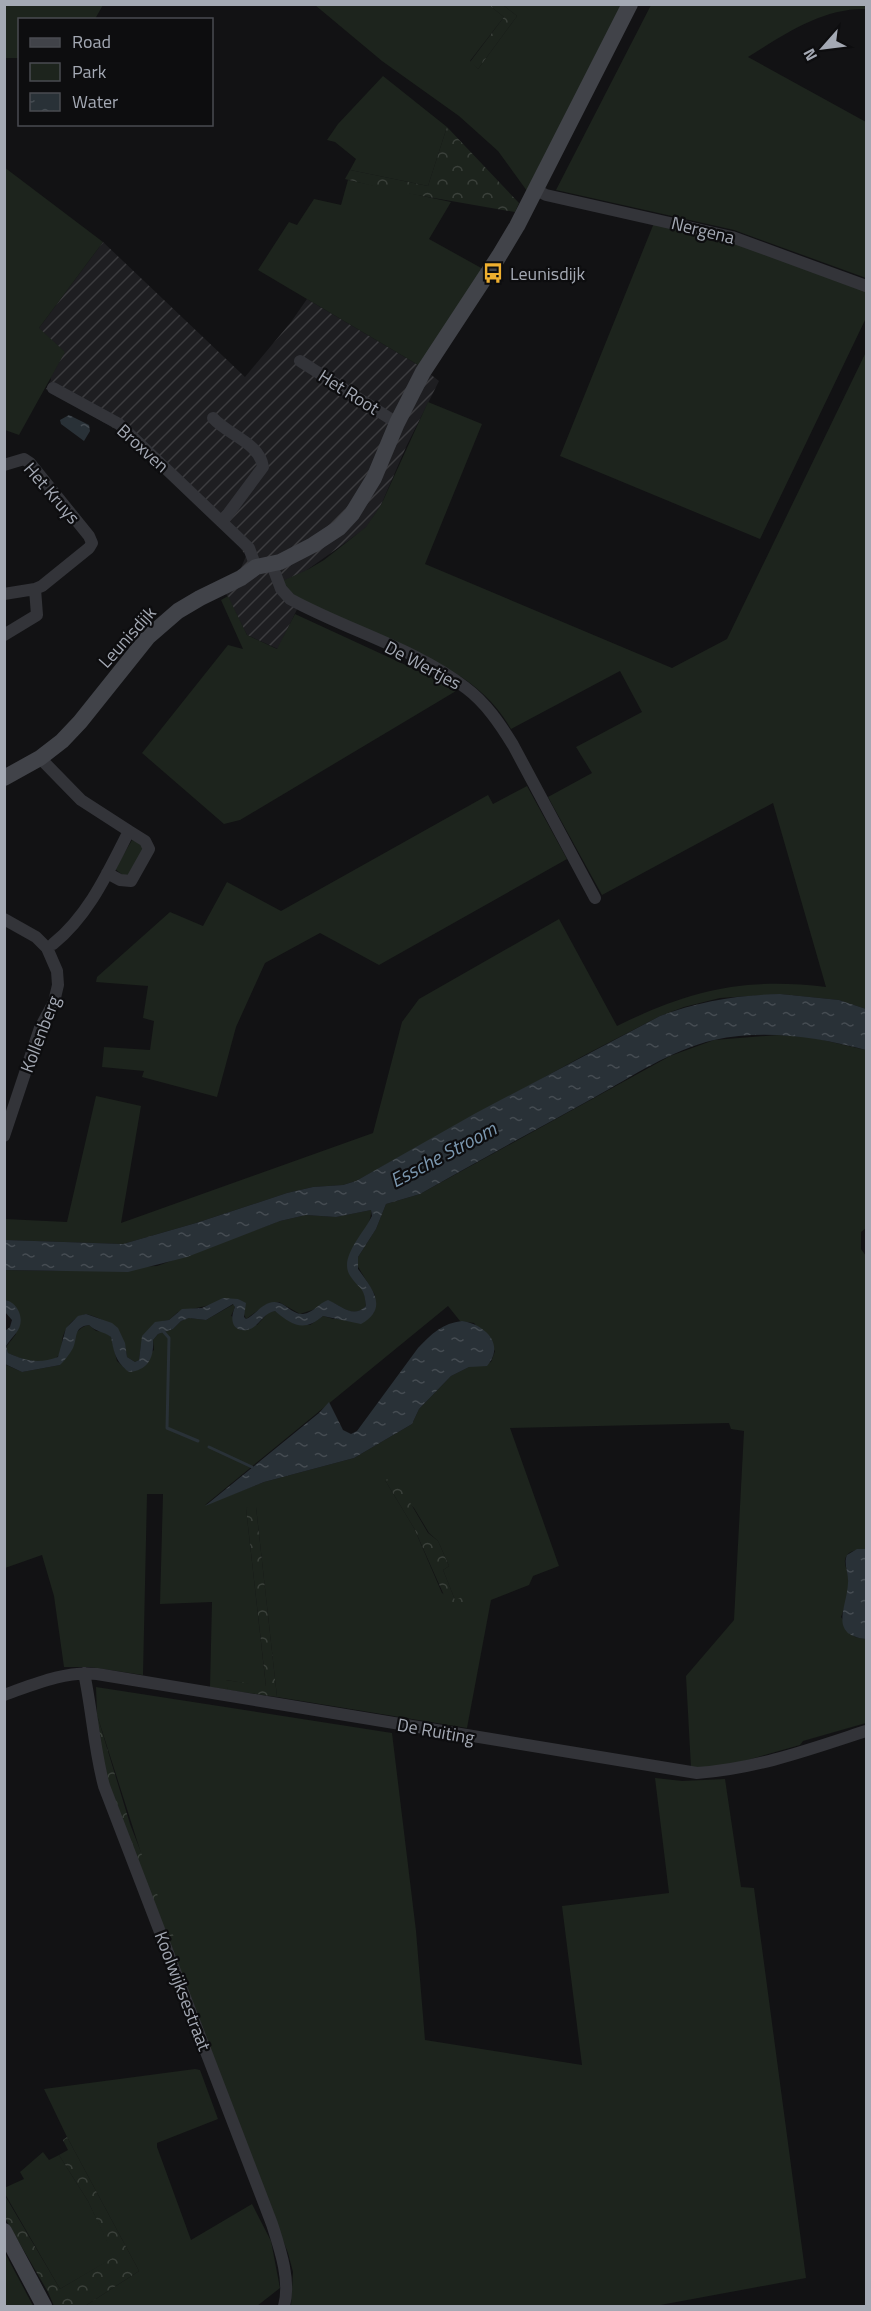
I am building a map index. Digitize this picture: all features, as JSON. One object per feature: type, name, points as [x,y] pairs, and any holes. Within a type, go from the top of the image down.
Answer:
[{"type":"street","name":"Leunisdijk","points":[[4,778],[40,758],[62,741],[159,626],[188,604],[329,535],[352,514],[374,478],[397,423],[423,372],[499,256],[536,190],[630,4]]},
{"type":"street","name":"Nergena","points":[[536,190],[546,195],[732,237],[867,286]]},
{"type":"street","name":"Het Root","points":[[300,361],[397,423]]},
{"type":"street","name":"Broxven","points":[[53,388],[119,424],[249,548],[264,566]]},
{"type":"street","points":[[213,418],[256,451],[261,458],[262,467],[222,522]]},
{"type":"street","name":"Het Kruys","points":[[4,465],[24,459],[30,463],[89,536],[92,543],[89,548],[35,590]]},
{"type":"street","name":"De Wertjes","points":[[264,566],[280,589],[290,598],[447,675],[482,702],[504,729],[595,898]]},
{"type":"street","points":[[4,594],[35,590],[37,615],[4,635]]},
{"type":"street","points":[[40,758],[81,800],[145,841],[149,849],[131,881],[120,880],[107,873]]},
{"type":"street","points":[[52,945],[82,915],[129,831]]},
{"type":"street","name":"Kollenberg","points":[[4,919],[36,937],[47,948],[57,971],[58,985],[54,1002],[40,1028],[4,1136]]},
{"type":"street","name":"De Ruiting","points":[[4,1695],[57,1676],[84,1673],[697,1773],[749,1767],[867,1731]]},
{"type":"street","name":"Koolwijksestraat","points":[[84,1673],[104,1786],[280,2246],[285,2275],[284,2307]]},
{"type":"street","points":[[4,2231],[44,2307]]},
{"type":"shaded area","points":[[103,242],[245,377],[307,299],[420,366],[439,381],[406,447],[381,505],[366,528],[307,570],[301,601],[278,649],[247,635],[222,586],[238,575],[246,556],[236,542],[117,430],[46,389],[51,380],[39,328]]},
{"type":"green space","points":[[5,4],[103,4],[96,18],[18,18],[18,58],[5,58]]},
{"type":"green space","points":[[315,5],[489,5],[504,17],[470,61],[478,69],[517,16],[503,5],[625,5],[527,191],[498,151],[459,116],[382,61]]},
{"type":"green space","points":[[489,5],[503,5],[517,16],[478,69],[470,62],[504,17]]},
{"type":"green space","points":[[651,5],[866,5],[866,9],[834,13],[804,24],[748,57],[866,122],[866,278],[734,230],[556,190]]},
{"type":"green space","points":[[383,76],[447,127],[428,186],[350,170],[356,159],[335,142],[327,140],[338,124]]},
{"type":"green space","points":[[447,127],[519,203],[515,212],[394,191],[345,179],[350,170],[428,186]]},
{"type":"green space","points":[[4,167],[103,242],[39,328],[65,352],[19,435],[5,430]]},
{"type":"green space","points":[[348,180],[451,202],[429,239],[483,269],[420,366],[258,270],[289,222],[297,225],[314,199],[341,205]]},
{"type":"green space","points":[[654,223],[724,239],[866,291],[866,318],[760,539],[560,456]]},
{"type":"green space","points":[[866,352],[866,1009],[839,1000],[780,994],[720,998],[684,1007],[660,1016],[583,1056],[356,1181],[287,1193],[123,1244],[5,1240],[5,1219],[67,1222],[96,1096],[141,1106],[121,1223],[373,1133],[402,1022],[419,999],[559,919],[617,1026],[669,1003],[718,989],[769,984],[826,987],[773,803],[602,895],[548,797],[592,773],[576,747],[642,712],[620,671],[511,729],[492,703],[477,688],[450,670],[301,601],[280,582],[324,560],[366,527],[381,505],[428,402],[482,424],[425,564],[672,668],[727,639]]},
{"type":"green space","points":[[228,596],[247,635],[277,649],[295,614],[425,674],[456,691],[240,820],[224,824],[142,753],[228,645],[243,649],[221,600]]},
{"type":"green space","points":[[527,786],[567,859],[379,965],[320,933],[265,963],[236,1027],[217,1097],[142,1077],[144,1071],[102,1067],[104,1047],[150,1050],[154,1021],[143,1018],[148,986],[96,982],[97,977],[170,912],[203,926],[227,882],[281,911],[488,795],[493,804]]},
{"type":"green space","points":[[132,840],[138,842],[144,849],[133,873],[124,876],[115,869]]},
{"type":"green space","points":[[778,1035],[810,1037],[866,1050],[866,1228],[861,1232],[861,1249],[866,1256],[866,1549],[852,1551],[845,1559],[848,1586],[841,1617],[855,1637],[866,1639],[866,1723],[723,1767],[691,1768],[686,1676],[734,1620],[744,1431],[731,1429],[729,1423],[510,1428],[559,1566],[533,1576],[529,1585],[491,1600],[467,1728],[277,1697],[256,1507],[246,1508],[266,1687],[226,1680],[228,1690],[210,1687],[212,1602],[160,1604],[163,1494],[147,1494],[143,1675],[90,1667],[64,1667],[54,1596],[42,1555],[5,1568],[4,1364],[22,1372],[60,1365],[75,1335],[83,1327],[89,1325],[96,1331],[105,1332],[111,1337],[117,1361],[129,1372],[154,1350],[153,1340],[158,1334],[173,1329],[181,1321],[189,1318],[206,1320],[234,1304],[231,1316],[257,1325],[269,1312],[275,1311],[295,1324],[310,1325],[323,1316],[334,1319],[374,1313],[375,1295],[357,1265],[358,1257],[376,1229],[386,1204],[420,1194],[670,1056],[714,1040]],"holes":[[[448,1306],[460,1321],[474,1323],[495,1351],[491,1362],[469,1367],[451,1376],[419,1409],[412,1424],[354,1458],[264,1482],[205,1505]],[[385,1480],[414,1508],[429,1533],[438,1541],[449,1566],[443,1570],[455,1600],[442,1593],[414,1528]]]},
{"type":"green space","points":[[371,1210],[369,1222],[353,1248],[349,1261],[349,1273],[364,1291],[366,1306],[358,1311],[350,1311],[334,1303],[300,1314],[279,1302],[267,1304],[246,1319],[238,1299],[178,1312],[169,1320],[163,1321],[141,1345],[139,1360],[135,1362],[127,1357],[123,1340],[115,1328],[103,1320],[86,1314],[78,1317],[69,1325],[63,1336],[59,1355],[48,1362],[34,1362],[8,1353],[6,1347],[16,1334],[9,1301],[5,1300],[5,1270],[52,1271],[157,1266],[280,1221],[306,1215],[336,1217]]},
{"type":"green space","points":[[395,1477],[428,1533],[438,1541],[449,1566],[443,1570],[455,1600],[473,1592],[471,1603],[451,1611],[414,1528],[385,1480]]},
{"type":"green space","points":[[256,1507],[277,1697],[228,1690],[225,1680],[266,1686],[246,1508]]},
{"type":"green space","points":[[96,1687],[392,1733],[416,1931],[425,2040],[582,2065],[562,1906],[669,1893],[655,1778],[682,1781],[725,1779],[741,1887],[754,1888],[806,2278],[655,2306],[291,2306],[293,2272],[288,2253],[184,1988],[97,1715]]},
{"type":"green space","points":[[97,1715],[130,1824],[182,1958],[184,1988],[95,1765]]},
{"type":"green space","points":[[200,2070],[218,2119],[157,2143],[191,2240],[252,2204],[271,2241],[280,2288],[257,2306],[85,2306],[139,2271],[67,2137],[44,2089]]},
{"type":"green space","points":[[67,2137],[139,2271],[85,2306],[54,2306],[5,2218],[4,2194],[60,2289],[114,2257],[88,2201],[59,2155],[68,2150],[63,2140]]},
{"type":"green space","points":[[43,2152],[49,2160],[59,2155],[88,2201],[115,2257],[60,2289],[5,2194],[4,2188],[24,2179],[20,2172]]},
{"type":"green space","points":[[4,2251],[30,2300],[33,2306],[5,2306]]},
{"type":"water","points":[[69,415],[89,425],[90,431],[84,441],[61,424],[60,420]]},
{"type":"water","name":"Essche Stroom","points":[[780,994],[839,1000],[866,1009],[866,1050],[829,1041],[772,1035],[733,1037],[698,1044],[653,1064],[420,1194],[386,1204],[376,1229],[358,1257],[358,1269],[372,1290],[376,1304],[375,1311],[370,1318],[361,1324],[323,1316],[310,1324],[299,1325],[275,1311],[251,1329],[242,1330],[235,1327],[233,1323],[235,1307],[233,1304],[206,1320],[189,1318],[181,1321],[173,1329],[158,1334],[153,1340],[151,1358],[145,1366],[136,1371],[129,1372],[118,1361],[111,1337],[89,1325],[78,1330],[73,1348],[60,1365],[22,1372],[5,1364],[5,1331],[10,1327],[12,1320],[5,1312],[5,1300],[15,1305],[21,1322],[20,1327],[6,1346],[8,1353],[27,1360],[39,1361],[58,1357],[66,1328],[78,1316],[86,1314],[112,1323],[118,1328],[125,1343],[127,1357],[135,1362],[139,1360],[142,1336],[155,1322],[169,1320],[182,1309],[202,1308],[223,1298],[238,1299],[246,1303],[244,1317],[246,1319],[266,1304],[274,1302],[298,1314],[310,1312],[328,1300],[347,1310],[361,1310],[366,1306],[364,1295],[362,1289],[351,1277],[347,1262],[353,1246],[372,1216],[371,1210],[336,1217],[306,1215],[280,1221],[187,1257],[128,1272],[5,1270],[5,1240],[123,1244],[287,1193],[356,1181],[476,1113],[660,1016],[689,1006],[719,1000]]},
{"type":"water","points":[[462,1321],[478,1326],[490,1336],[494,1350],[492,1358],[487,1366],[469,1367],[451,1376],[419,1409],[412,1424],[354,1458],[264,1482],[205,1506],[319,1413],[329,1402],[343,1430],[351,1434],[357,1431],[418,1348],[443,1327]]},
{"type":"water","points":[[857,1549],[866,1549],[866,1639],[847,1632],[842,1618],[848,1583],[846,1558]]},
{"type":"waterway","points":[[163,1331],[169,1338],[167,1428],[198,1441]]},
{"type":"waterway","points":[[209,1447],[252,1467]]},
{"type":"place","name":"Leunisdijk","points":[[493,273]]}]
